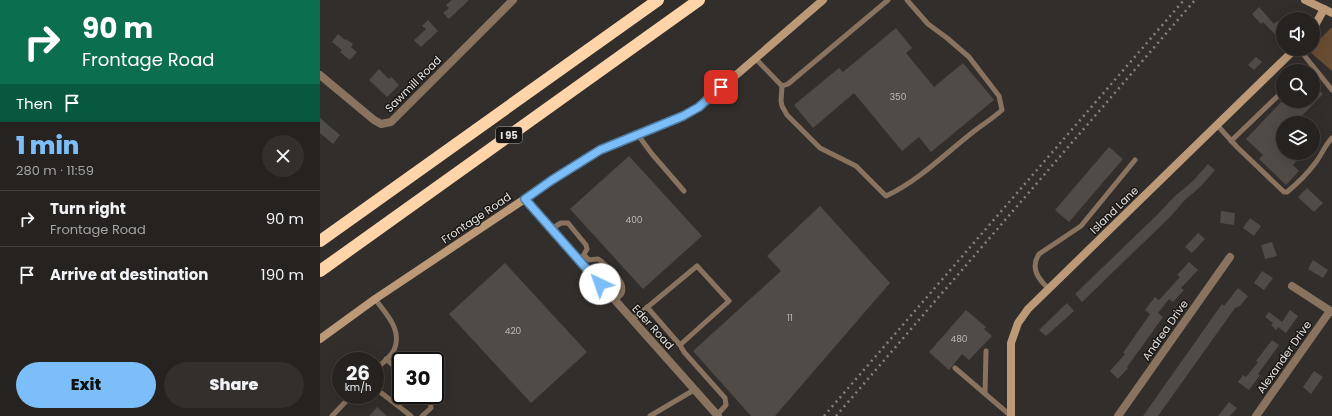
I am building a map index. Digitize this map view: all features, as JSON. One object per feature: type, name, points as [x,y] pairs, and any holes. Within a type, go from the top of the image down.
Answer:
[{"type":"highway","name":"I 95","points":[[320,241],[658,0]]},
{"type":"highway","name":"I 95","points":[[320,271],[698,0]]},
{"type":"street","name":"Sawmill Road","points":[[320,75],[374,120],[381,124],[391,122],[513,0]]},
{"type":"street","name":"Frontage Road","points":[[320,338],[552,180],[600,150],[683,116],[699,107],[823,0]]},
{"type":"street","points":[[1305,0],[1332,13]]},
{"type":"street","points":[[1320,16],[1324,9]]},
{"type":"street","name":"Island Lane","points":[[1011,416],[1010,350],[1012,337],[1018,323],[1028,309],[1288,56]]},
{"type":"street","name":"Eder Road","points":[[525,199],[552,229],[582,258],[632,320],[717,415]]},
{"type":"street","name":"Andrea Drive","points":[[1118,416],[1230,257]]},
{"type":"street","points":[[1292,286],[1331,312]]},
{"type":"street","name":"Alexander Drive","points":[[1256,416],[1331,312]]},
{"type":"lane","points":[[782,86],[788,84],[888,0]]},
{"type":"lane","points":[[755,58],[782,86],[781,101],[787,116],[820,148],[856,166],[886,196],[898,191],[919,176],[978,128],[992,120],[1002,110],[999,96],[969,57],[928,24],[907,0]]},
{"type":"lane","points":[[1305,56],[1332,90]]},
{"type":"lane","points":[[1231,141],[1276,98]]},
{"type":"lane","points":[[1217,125],[1231,141],[1284,192],[1287,192],[1297,184],[1317,161],[1326,144],[1332,138]]},
{"type":"lane","points":[[638,135],[652,154],[684,191]]},
{"type":"lane","points":[[1048,289],[1036,276],[1035,265],[1039,254],[1081,226],[1135,160]]},
{"type":"lane","points":[[552,229],[561,223],[568,223],[586,245],[587,249],[582,258],[589,260],[598,259],[621,282],[623,287],[622,292],[615,300]]},
{"type":"lane","points":[[632,320],[697,266],[729,301],[680,345]]},
{"type":"lane","points":[[375,300],[395,325],[397,338],[394,350],[386,359],[392,364]]},
{"type":"lane","points":[[647,307],[725,398],[726,405],[717,415]]},
{"type":"lane","points":[[985,393],[986,351]]},
{"type":"lane","points":[[955,368],[1011,416]]},
{"type":"lane","points":[[650,416],[694,390]]},
{"type":"lane","points":[[384,395],[411,416]]},
{"type":"lane","points":[[332,416],[343,404]]},
{"type":"lane","points":[[422,416],[431,408],[431,404]]},
{"type":"shaded area","points":[[1332,27],[1332,71],[1315,56],[1320,56],[1320,39]]},
{"type":"building","points":[[452,0],[469,0],[449,19],[443,13],[449,8],[446,5]]},
{"type":"building","points":[[1259,7],[1274,24],[1276,22],[1276,35],[1263,22],[1261,24],[1252,14]]},
{"type":"building","points":[[428,20],[438,31],[421,47],[414,40],[426,29],[422,26]]},
{"type":"building","points":[[896,28],[912,48],[906,53],[934,87],[963,63],[994,100],[931,152],[919,137],[902,151],[854,93],[813,128],[794,105],[839,68],[843,72]]},
{"type":"building","points":[[338,34],[353,44],[351,47],[357,52],[350,60],[340,52],[342,50],[332,42]]},
{"type":"building","points":[[1256,57],[1262,62],[1254,70],[1248,65]]},
{"type":"building","points":[[379,69],[389,79],[391,77],[399,85],[387,97],[369,80]]},
{"type":"building","points":[[1276,107],[1310,108],[1302,116],[1276,116],[1276,160],[1298,160],[1293,165],[1299,171],[1286,185],[1259,159],[1263,155],[1246,139]]},
{"type":"building","points":[[320,118],[340,135],[333,144],[320,133]]},
{"type":"building","points":[[1109,147],[1123,159],[1069,222],[1055,210]]},
{"type":"building","points":[[629,156],[702,236],[643,289],[570,209]]},
{"type":"building","points":[[1208,164],[1215,170],[1201,186],[1082,302],[1075,294],[1174,197],[1193,181]]},
{"type":"building","points":[[1307,188],[1323,203],[1314,212],[1298,197]]},
{"type":"building","points":[[820,206],[890,283],[775,416],[751,416],[693,351],[781,271],[767,256]]},
{"type":"building","points":[[1221,211],[1235,213],[1234,225],[1220,223]]},
{"type":"building","points":[[1250,218],[1261,226],[1254,236],[1243,228]]},
{"type":"building","points":[[1198,233],[1205,239],[1192,253],[1185,247]]},
{"type":"building","points":[[1272,242],[1277,256],[1265,259],[1261,245]]},
{"type":"building","points":[[1313,260],[1328,270],[1323,278],[1308,269]]},
{"type":"building","points":[[1189,262],[1198,270],[1181,288],[1184,290],[1173,302],[1169,299],[1158,313],[1163,317],[1127,367],[1128,368],[1118,379],[1110,371],[1125,354],[1123,353],[1150,314],[1145,310],[1155,297],[1159,300],[1180,277],[1177,275]]},
{"type":"building","points":[[505,263],[587,352],[531,403],[449,314]]},
{"type":"building","points":[[1262,271],[1273,278],[1264,290],[1254,283]]},
{"type":"building","points":[[1238,288],[1248,296],[1240,306],[1235,308],[1158,416],[1143,416],[1222,304],[1224,306]]},
{"type":"building","points":[[1067,303],[1074,311],[1046,336],[1039,330]]},
{"type":"building","points":[[966,310],[986,327],[984,329],[992,336],[969,360],[962,354],[949,370],[929,352]]},
{"type":"building","points":[[1290,310],[1298,316],[1286,333],[1278,327],[1276,330],[1271,325],[1273,323],[1265,317],[1269,312],[1282,322]]},
{"type":"building","points":[[1272,340],[1279,345],[1258,374],[1260,375],[1249,390],[1238,382],[1243,375],[1246,377]]},
{"type":"building","points":[[1314,371],[1323,377],[1311,394],[1303,387]]},
{"type":"building","points":[[1229,402],[1237,408],[1230,416],[1218,416]]},
{"type":"building","points":[[377,407],[387,416],[369,416]]},
{"type":"railway","points":[[824,416],[1184,0]]},
{"type":"railway","points":[[836,416],[1195,0]]},
{"type":"route","points":[[600,284],[525,199],[600,150],[683,116],[699,107],[721,87]]}]
